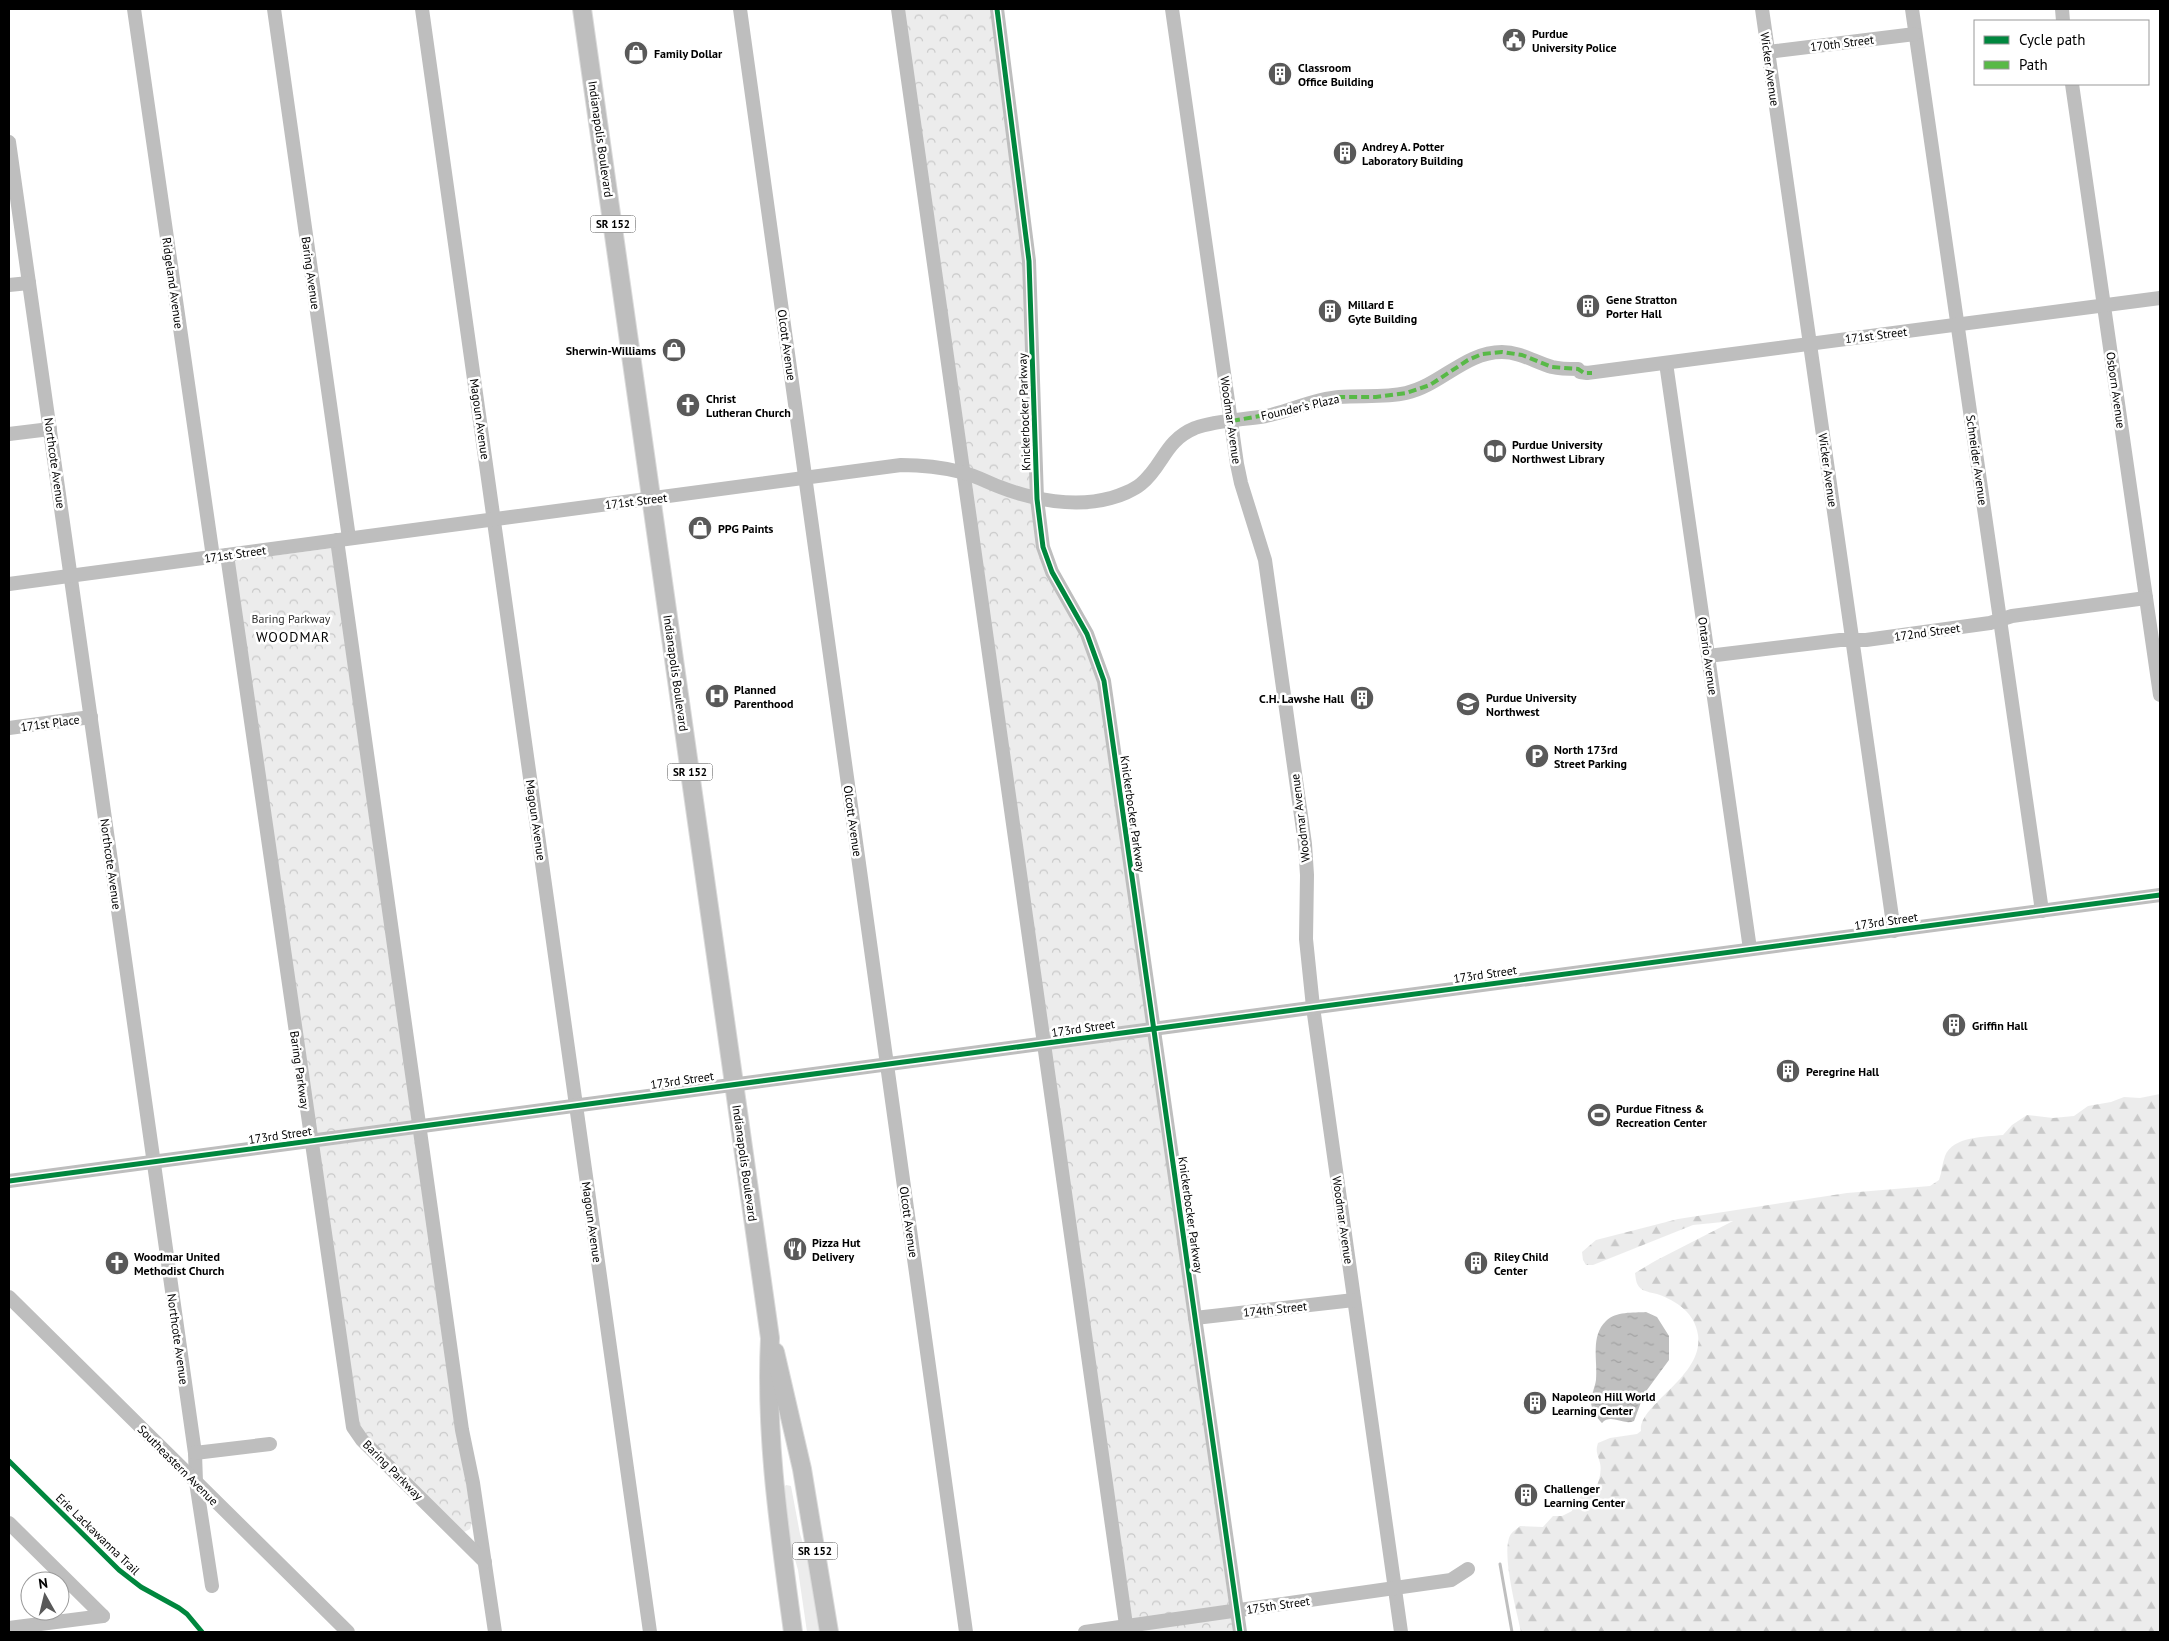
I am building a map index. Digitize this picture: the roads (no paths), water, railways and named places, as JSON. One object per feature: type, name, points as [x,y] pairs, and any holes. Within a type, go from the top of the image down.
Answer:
[{"type":"main road","name":"Indianapolis Boulevard","points":[[582,9],[653,499],[770,1338],[791,1417],[802,1469],[828,1632]]},
{"type":"main road","name":"Indianapolis Boulevard","points":[[770,1338],[768,1374],[774,1473],[793,1632]]},
{"type":"main road","points":[[770,1420],[791,1417]]},
{"type":"main road","points":[[774,1473],[802,1469]]},
{"type":"street","name":"Ridgeland Avenue","points":[[134,9],[213,557]]},
{"type":"street","name":"Baring Avenue","points":[[274,9],[343,539]]},
{"type":"street","name":"Magoun Avenue","points":[[422,9],[650,1632]]},
{"type":"street","name":"Olcott Avenue","points":[[740,9],[966,1632]]},
{"type":"street","points":[[898,9],[1126,1630]]},
{"type":"street","name":"Knickerbocker Parkway","points":[[997,9],[1029,260],[1037,498],[1043,547],[1052,572],[1087,634],[1104,681],[1240,1632]]},
{"type":"street","name":"Woodmar Avenue","points":[[1172,9],[1241,483],[1265,560],[1305,844],[1307,875],[1306,939],[1314,1007],[1401,1632]]},
{"type":"street","name":"Wicker Avenue","points":[[1762,9],[1894,931]]},
{"type":"street","name":"Schneider Avenue","points":[[1912,9],[2042,911]]},
{"type":"street","name":"170th Street","points":[[1768,52],[1916,34]]},
{"type":"street","name":"Osborn Avenue","points":[[2072,85],[2160,695]]},
{"type":"street","name":"Northcote Avenue","points":[[9,142],[195,1453],[196,1482],[212,1586]]},
{"type":"street","points":[[9,285],[28,283]]},
{"type":"street","name":"171st Street","points":[[1592,372],[2160,298]]},
{"type":"street","name":"Founder's Plaza","points":[[1232,421],[1266,416],[1326,399],[1376,397],[1406,393],[1430,385],[1468,360],[1482,354],[1502,352],[1522,354],[1552,367],[1578,369],[1584,373],[1592,372]]},
{"type":"street","name":"Ontario Avenue","points":[[1666,363],[1750,949]]},
{"type":"street","name":"171st Street","points":[[9,584],[901,465],[926,465],[963,472],[1001,488],[1037,498],[1076,502],[1111,498],[1141,484],[1156,466],[1169,445],[1187,432],[1205,425],[1232,421]]},
{"type":"street","points":[[9,434],[50,429]]},
{"type":"street","points":[[343,539],[419,1126],[462,1430],[473,1483],[495,1632]]},
{"type":"street","name":"Baring Parkway","points":[[227,555],[310,1141],[353,1427],[362,1440],[485,1562]]},
{"type":"street","name":"172nd Street","points":[[1708,656],[1840,640],[1866,640],[1927,632],[1990,623],[2012,616],[2146,598]]},
{"type":"street","name":"171st Place","points":[[9,728],[91,717]]},
{"type":"street","name":"173rd Street","points":[[9,1180],[2160,895]]},
{"type":"street","name":"Southeastern Avenue","points":[[9,1297],[348,1632]]},
{"type":"street","name":"174th Street","points":[[1195,1318],[1354,1300]]},
{"type":"street","points":[[195,1453],[270,1444]]},
{"type":"street","points":[[9,1523],[103,1616],[9,1628]]},
{"type":"street","name":"175th Street","points":[[1084,1632],[1126,1630],[1238,1611],[1451,1580],[1468,1569]]},
{"type":"water","points":[[1646,1312],[1657,1317],[1669,1336],[1669,1360],[1644,1394],[1634,1421],[1626,1422],[1609,1419],[1602,1423],[1595,1414],[1591,1403],[1596,1380],[1596,1341],[1598,1334],[1601,1327],[1610,1318],[1625,1313]]},
{"type":"waterway","points":[[1500,1564],[1512,1632]]},
{"type":"place","name":"Purdue University Police","points":[[1514,40]]},
{"type":"place","name":"Family Dollar","points":[[636,53]]},
{"type":"place","name":"Classroom Office Building","points":[[1280,74]]},
{"type":"place","name":"Andrey A. Potter Laboratory Building","points":[[1345,153]]},
{"type":"place","name":"Gene Stratton Porter Hall","points":[[1588,306]]},
{"type":"place","name":"Millard E Gyte Building","points":[[1330,311]]},
{"type":"place","name":"Sherwin-Williams","points":[[674,350]]},
{"type":"place","name":"Christ Lutheran Church","points":[[688,405]]},
{"type":"place","name":"Purdue University Northwest Library","points":[[1495,451]]},
{"type":"place","name":"PPG Paints","points":[[700,528]]},
{"type":"place","name":"Planned Parenthood","points":[[717,696]]},
{"type":"place","name":"C.H. Lawshe Hall","points":[[1362,698]]},
{"type":"place","name":"Purdue University Northwest","points":[[1468,704]]},
{"type":"place","name":"North 173rd Street Parking","points":[[1537,756]]},
{"type":"place","name":"Griffin Hall","points":[[1954,1025]]},
{"type":"place","name":"Peregrine Hall","points":[[1788,1071]]},
{"type":"place","name":"Purdue Fitness & Recreation Center","points":[[1599,1115]]},
{"type":"place","name":"Pizza Hut Delivery","points":[[795,1249]]},
{"type":"place","name":"Woodmar United Methodist Church","points":[[117,1263]]},
{"type":"place","name":"Riley Child Center","points":[[1476,1263]]},
{"type":"place","name":"Napoleon Hill World Learning Center","points":[[1535,1403]]},
{"type":"place","name":"Challenger Learning Center","points":[[1526,1495]]},
{"type":"district","name":"WOODMAR","points":[[293,637]]}]
